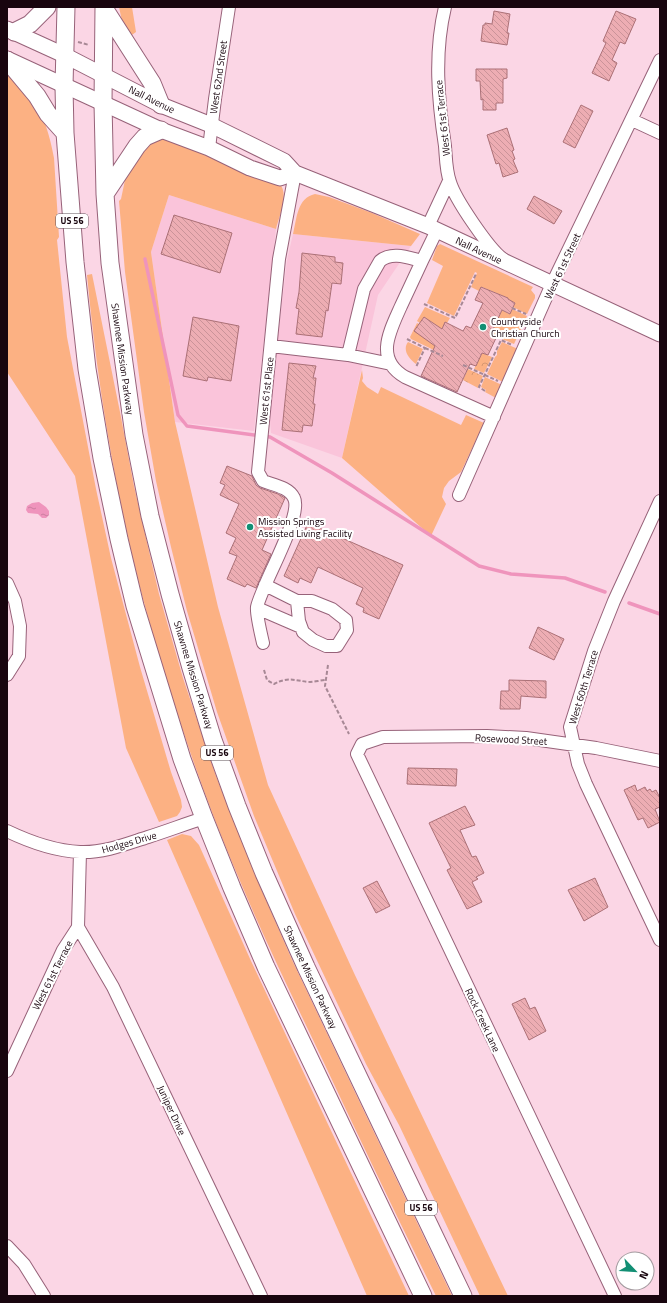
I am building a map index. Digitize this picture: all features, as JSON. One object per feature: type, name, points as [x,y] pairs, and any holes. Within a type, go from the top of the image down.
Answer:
[{"type":"highway","points":[[10,30],[30,24],[46,7]]},
{"type":"highway","name":"US 56","points":[[66,7],[64,55],[65,133],[75,262],[81,317],[87,369],[102,458],[135,606],[182,759],[204,818],[266,966],[423,1296]]},
{"type":"highway","points":[[104,7],[152,83],[161,105]]},
{"type":"highway","name":"Shawnee Mission Parkway","points":[[104,7],[103,103],[105,194],[110,263],[134,435],[150,516],[170,594],[213,740],[237,806],[259,860],[306,967],[463,1296]]},
{"type":"highway","points":[[7,60],[24,83],[37,96],[48,114],[65,133]]},
{"type":"highway","points":[[105,194],[137,146],[145,137],[161,130]]},
{"type":"main road","name":"Nall Avenue","points":[[10,30],[64,55],[161,105],[211,125],[284,161],[295,173],[433,228],[660,334]]},
{"type":"main road","points":[[7,60],[161,130],[208,148],[250,168],[280,178],[295,173]]},
{"type":"street","name":"West 62nd Street","points":[[208,148],[230,7]]},
{"type":"street","name":"West 61st Terrace","points":[[444,7],[439,39],[438,78],[440,110],[449,181]]},
{"type":"street","name":"West 61st Street","points":[[459,495],[552,284],[660,60]]},
{"type":"street","points":[[632,120],[660,133]]},
{"type":"street","name":"West 61st Place","points":[[265,585],[293,519],[296,507],[294,498],[286,489],[263,481],[258,472],[280,259],[295,173]]},
{"type":"street","points":[[449,181],[422,261],[388,336],[387,350],[391,364],[397,372],[494,417]]},
{"type":"street","points":[[449,181],[456,196],[483,236],[495,252],[508,263]]},
{"type":"street","points":[[348,355],[364,289],[380,261],[384,258],[401,256],[422,261]]},
{"type":"street","points":[[271,346],[348,355],[391,364]]},
{"type":"street","name":"West 60th Terrace","points":[[660,501],[655,526],[614,601],[594,651],[570,728],[578,764],[586,784],[660,940]]},
{"type":"street","points":[[7,583],[16,601],[20,626],[19,656],[7,675]]},
{"type":"street","points":[[263,643],[257,608],[265,585],[297,601],[312,601],[332,609],[346,620],[347,630],[337,646],[326,646],[313,640],[303,632],[297,601]]},
{"type":"street","points":[[257,608],[301,627]]},
{"type":"street","name":"Rosewood Street","points":[[362,744],[383,737],[413,736],[526,738],[573,744],[660,760]]},
{"type":"street","name":"Rock Creek Lane","points":[[362,744],[357,754],[615,1296]]},
{"type":"street","name":"Hodges Drive","points":[[7,831],[26,840],[61,850],[80,852],[99,851],[115,848],[204,818]]},
{"type":"street","points":[[78,927],[80,852]]},
{"type":"street","name":"West 61st Terrace","points":[[7,1071],[62,950],[78,927]]},
{"type":"street","name":"Juniper Drive","points":[[78,927],[113,987],[261,1296]]},
{"type":"street","points":[[7,1246],[24,1264],[44,1296]]},
{"type":"path","points":[[65,36],[103,50]]},
{"type":"path","points":[[424,304],[454,318],[476,274]]},
{"type":"path","points":[[512,308],[528,316]]},
{"type":"path","points":[[407,339],[443,356]]},
{"type":"path","points":[[485,391],[479,388],[501,340],[515,346]]},
{"type":"path","points":[[416,366],[425,348]]},
{"type":"path","points":[[463,365],[500,383]]},
{"type":"path","points":[[328,664],[325,686],[350,734]]},
{"type":"path","points":[[264,670],[267,680],[274,684],[280,681],[292,679],[310,682],[326,680]]},
{"type":"shaded area","points":[[169,195],[276,229],[254,431],[175,422],[151,252]]},
{"type":"shaded area","points":[[293,234],[411,246],[378,295],[342,458],[271,433],[269,410],[287,260]]},
{"type":"green space","points":[[119,7],[132,7],[136,32],[129,37],[122,21]]},
{"type":"green space","points":[[7,74],[25,90],[39,110],[46,126],[54,158],[59,237],[57,240],[67,337],[96,489],[111,558],[140,667],[171,772],[181,800],[182,807],[177,816],[159,822],[126,748],[75,476],[7,372]]},
{"type":"green space","points":[[164,139],[279,183],[284,193],[283,205],[276,229],[169,195],[151,252],[175,422],[218,607],[268,785],[354,973],[508,1296],[480,1296],[399,1125],[366,1064],[295,914],[254,816],[217,712],[187,611],[156,481],[144,412],[125,272],[119,201],[121,199],[125,180],[145,148],[149,144]]},
{"type":"green space","points":[[315,194],[329,197],[372,213],[420,234],[411,246],[293,234],[301,204],[309,196]]},
{"type":"green space","points":[[440,244],[533,287],[531,290],[535,295],[535,298],[527,314],[513,307],[515,303],[508,298],[482,287],[479,291],[471,287],[477,273],[475,272],[454,316],[427,303],[443,266],[432,260],[437,246]]},
{"type":"green space","points":[[92,274],[134,486],[159,594],[183,678],[216,776],[255,875],[293,962],[452,1296],[436,1296],[394,1209],[260,927],[210,808],[192,757],[152,632],[116,481],[92,327],[87,275]]},
{"type":"green space","points":[[425,307],[450,318],[447,323],[445,322],[442,329],[424,317],[420,323],[417,321]]},
{"type":"green space","points":[[512,309],[527,316],[514,344],[497,337],[490,336],[502,310],[509,314]]},
{"type":"green space","points":[[417,323],[443,351],[442,354],[411,339],[410,337]]},
{"type":"green space","points":[[408,342],[423,349],[416,364],[407,354],[406,345]]},
{"type":"green space","points":[[502,342],[518,349],[503,382],[487,374]]},
{"type":"green space","points":[[482,353],[492,357],[484,373],[474,369]]},
{"type":"green space","points":[[468,369],[483,376],[478,388],[463,380]]},
{"type":"green space","points":[[362,370],[362,381],[367,387],[378,394],[381,387],[461,425],[466,415],[484,423],[461,472],[449,481],[444,488],[442,497],[446,504],[431,536],[342,458]]},
{"type":"green space","points":[[485,377],[502,385],[496,398],[485,392],[486,390],[481,387]]},
{"type":"green space","points":[[182,834],[191,836],[199,845],[251,961],[409,1296],[367,1296],[167,840]]},
{"type":"water","points":[[39,502],[49,511],[49,515],[46,518],[42,518],[38,514],[28,513],[26,510],[27,506],[32,503]]},
{"type":"building","points":[[494,11],[510,14],[507,45],[481,41],[483,25],[485,25],[485,23],[492,24]]},
{"type":"building","points":[[616,11],[636,19],[625,44],[620,42],[612,60],[617,63],[609,81],[592,73],[606,43],[603,41]]},
{"type":"building","points":[[476,69],[507,69],[507,78],[503,79],[503,103],[496,103],[496,110],[483,110],[480,81],[476,81]]},
{"type":"building","points":[[581,105],[593,111],[575,148],[563,142]]},
{"type":"building","points":[[507,128],[514,150],[512,151],[515,159],[513,160],[518,172],[503,177],[499,163],[496,164],[487,135]]},
{"type":"building","points":[[534,196],[562,211],[554,224],[527,209]]},
{"type":"building","points":[[174,215],[232,233],[220,273],[161,254]]},
{"type":"building","points":[[302,253],[335,257],[335,262],[343,263],[341,284],[332,283],[322,337],[296,334],[299,309],[296,308],[299,292]]},
{"type":"building","name":"Countryside Christian Church","points":[[481,287],[508,298],[515,303],[510,314],[502,310],[490,336],[496,338],[488,355],[482,353],[476,366],[470,364],[457,392],[421,376],[435,346],[414,331],[424,317],[442,329],[445,322],[463,331],[466,326],[471,328],[483,303],[475,300]]},
{"type":"building","points":[[193,317],[239,326],[231,381],[208,377],[207,381],[183,376]]},
{"type":"building","points":[[289,363],[316,366],[313,378],[316,378],[312,426],[303,425],[302,432],[282,430]]},
{"type":"building","name":"Mission Springs Assisted Living Facility","points":[[227,466],[252,476],[256,485],[260,488],[285,498],[262,550],[271,554],[256,588],[247,584],[245,587],[227,579],[237,556],[229,553],[236,538],[226,533],[239,504],[220,495],[225,485],[220,483]]},
{"type":"building","points":[[308,523],[403,565],[379,619],[363,612],[364,608],[356,604],[363,588],[318,567],[311,583],[300,578],[298,583],[284,576]]},
{"type":"building","points":[[538,627],[564,639],[554,660],[529,648]]},
{"type":"building","points":[[509,680],[546,681],[546,698],[521,696],[520,709],[500,709],[501,691],[509,691]]},
{"type":"building","points":[[408,768],[457,769],[456,786],[407,784]]},
{"type":"building","points":[[635,785],[637,791],[645,787],[647,791],[650,789],[652,792],[656,790],[660,798],[660,807],[655,809],[660,822],[648,828],[643,818],[638,820],[624,790]]},
{"type":"building","points":[[465,806],[475,825],[460,830],[472,857],[476,856],[484,873],[476,877],[478,879],[472,882],[482,902],[467,909],[447,870],[451,868],[429,823]]},
{"type":"building","points":[[595,878],[608,907],[584,921],[568,890]]},
{"type":"building","points":[[377,881],[390,906],[376,913],[363,888]]},
{"type":"building","points":[[525,998],[530,1009],[535,1007],[546,1031],[529,1040],[512,1004]]},
{"type":"waterway","points":[[145,259],[178,415],[187,426],[270,437],[332,473],[479,566],[511,574],[565,578],[605,592]]},
{"type":"waterway","points":[[629,603],[660,614]]},
{"type":"place","name":"Countryside Christian Church","points":[[483,327]]},
{"type":"place","name":"Mission Springs Assisted Living Facility","points":[[250,527]]}]
